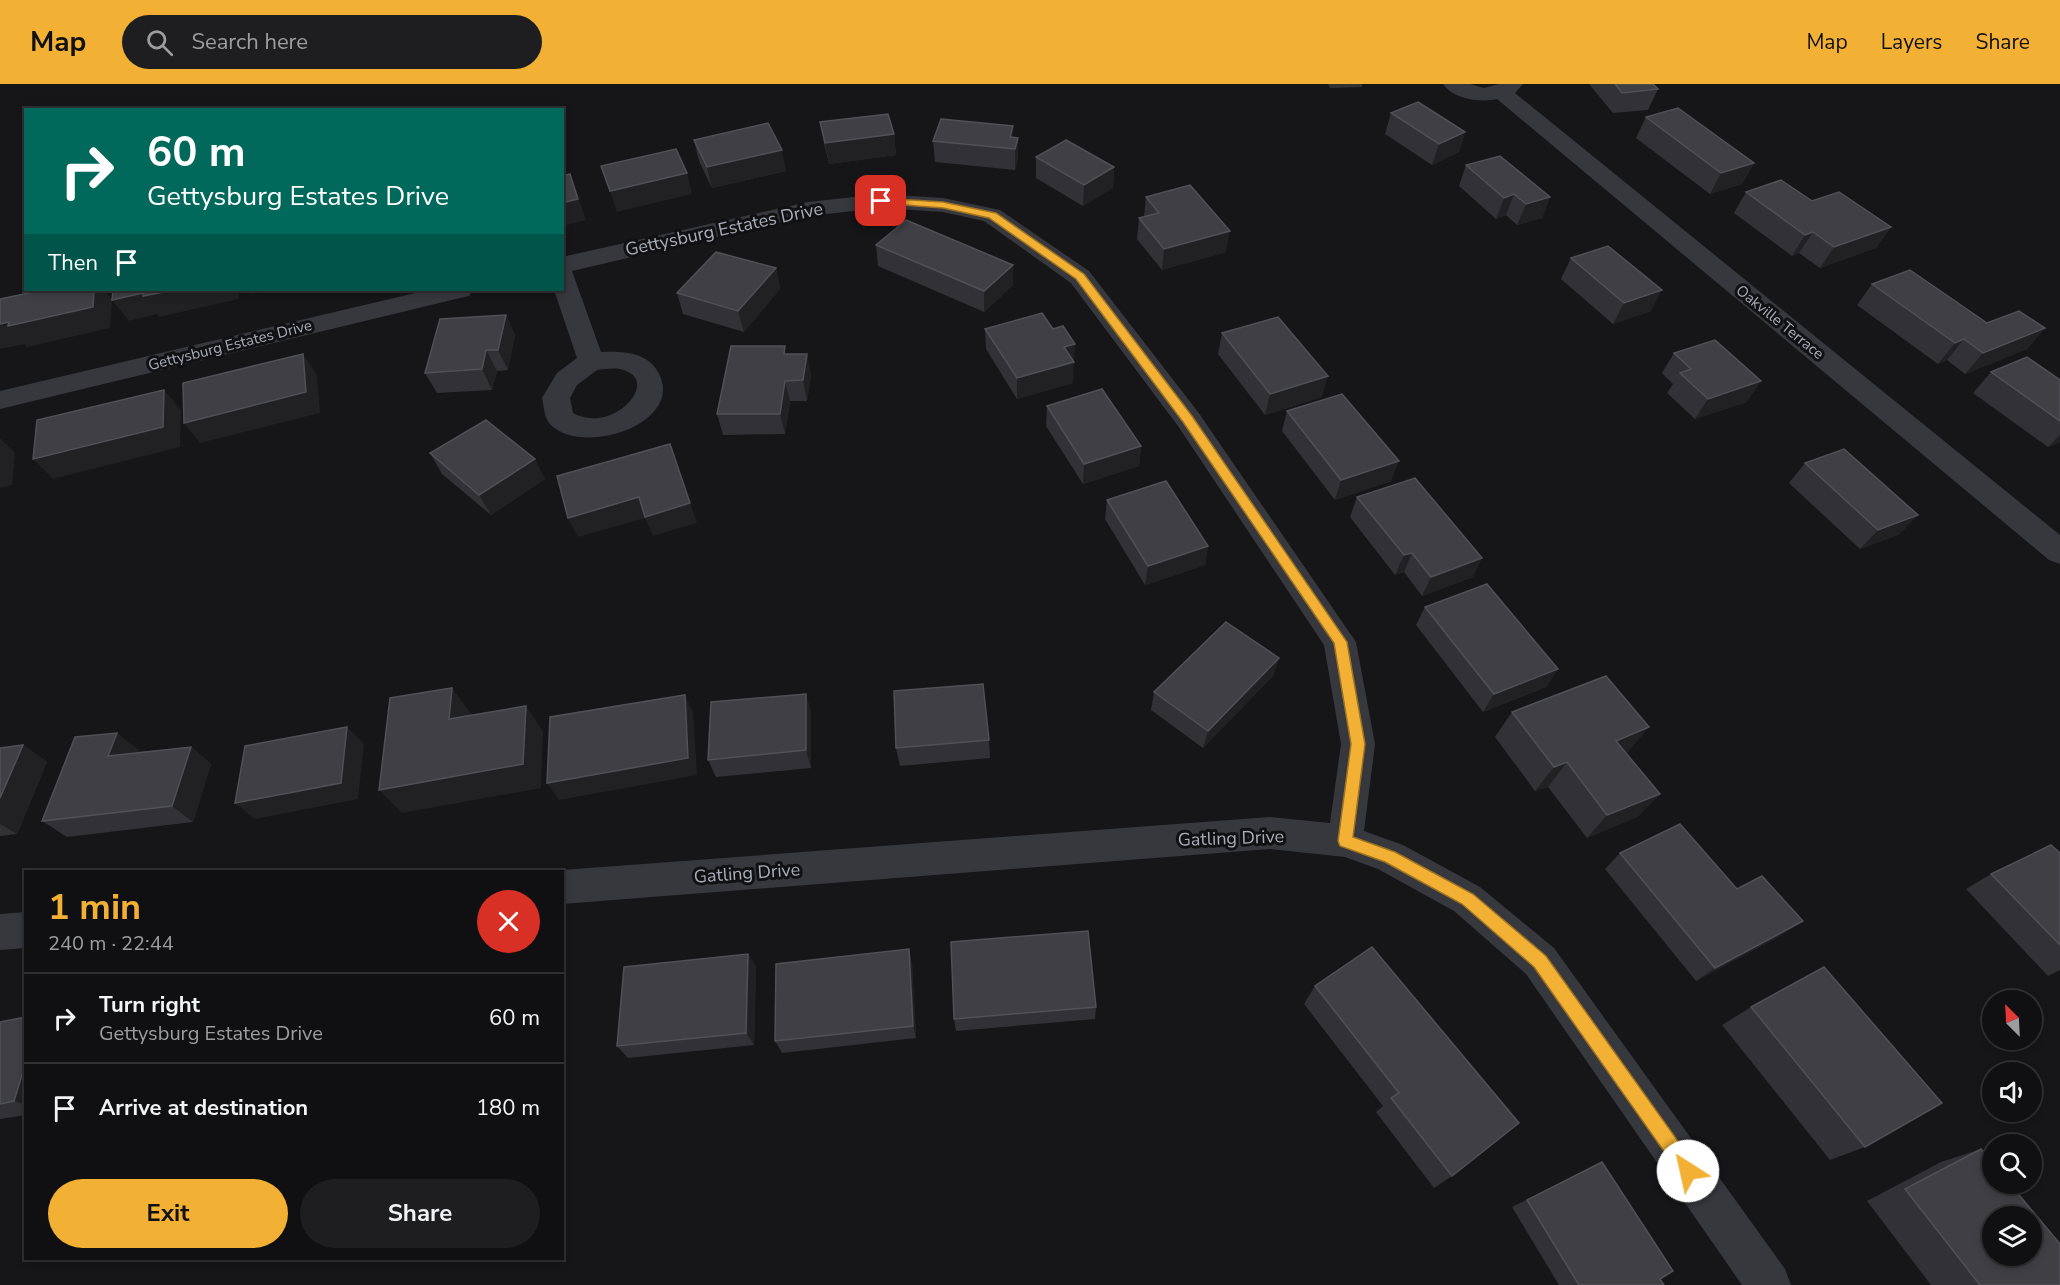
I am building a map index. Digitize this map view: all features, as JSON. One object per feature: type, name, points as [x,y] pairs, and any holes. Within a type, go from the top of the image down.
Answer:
[{"type":"street","name":"Oakville Terrace","points":[[1454,84],[1468,92],[1479,94],[1506,88],[2060,552]]},
{"type":"street","name":"Gettysburg Estates Drive","points":[[564,265],[808,209],[881,201],[943,205],[992,215],[1080,277],[1188,419],[1340,642],[1358,744],[1345,841]]},
{"type":"street","points":[[564,281],[591,361]]},
{"type":"street","name":"Gettysburg Estates Drive","points":[[0,400],[456,291]]},
{"type":"street","name":"Gatling Drive","points":[[564,887],[1270,832],[1345,841],[1390,857],[1467,899],[1540,961],[1769,1285]]},
{"type":"street","points":[[0,932],[24,930]]},
{"type":"building","points":[[1615,84],[1653,84],[1658,89],[1622,93]]},
{"type":"building","points":[[1418,102],[1465,132],[1439,144],[1391,113]]},
{"type":"building","points":[[1678,108],[1754,163],[1721,173],[1646,117]]},
{"type":"building","points":[[888,114],[894,134],[825,143],[820,122]]},
{"type":"building","points":[[941,119],[1013,126],[1010,137],[1018,138],[1015,149],[933,141]]},
{"type":"building","points":[[768,123],[782,150],[707,167],[694,140]]},
{"type":"building","points":[[1066,140],[1114,167],[1084,185],[1036,157]]},
{"type":"building","points":[[676,149],[687,173],[610,191],[601,166]]},
{"type":"building","points":[[1500,156],[1550,197],[1526,204],[1514,194],[1504,198],[1466,165]]},
{"type":"building","points":[[570,174],[578,199],[564,202],[564,176]]},
{"type":"building","points":[[1781,180],[1812,201],[1839,192],[1891,227],[1834,247],[1813,232],[1805,235],[1746,192]]},
{"type":"building","points":[[1190,185],[1230,231],[1164,249],[1139,218],[1159,213],[1146,197]]},
{"type":"building","points":[[906,220],[1013,265],[984,291],[876,245]]},
{"type":"building","points":[[1608,246],[1662,290],[1624,303],[1571,258]]},
{"type":"building","points":[[716,252],[776,268],[738,311],[677,293]]},
{"type":"building","points":[[1910,270],[1987,323],[2019,311],[2045,328],[1983,353],[1964,339],[1955,343],[1872,284]]},
{"type":"building","points":[[38,291],[94,291],[93,307],[8,326],[9,322],[0,324],[0,299]]},
{"type":"building","points":[[113,291],[169,291],[143,296],[143,293],[112,300]]},
{"type":"building","points":[[1042,313],[1053,329],[1063,326],[1075,344],[1064,347],[1074,362],[1017,378],[985,329]]},
{"type":"building","points":[[506,315],[498,350],[486,350],[482,369],[425,373],[440,319]]},
{"type":"building","points":[[1278,317],[1328,376],[1270,394],[1222,333]]},
{"type":"building","points":[[1715,340],[1761,381],[1708,399],[1680,373],[1691,369],[1674,353]]},
{"type":"building","points":[[731,346],[785,346],[784,354],[807,354],[803,380],[785,381],[780,414],[717,414]]},
{"type":"building","points":[[303,354],[306,392],[184,423],[183,383]]},
{"type":"building","points":[[2027,357],[2060,380],[2060,421],[1991,372]]},
{"type":"building","points":[[1102,389],[1141,446],[1084,464],[1047,406]]},
{"type":"building","points":[[164,390],[163,427],[33,459],[37,420]]},
{"type":"building","points":[[1342,394],[1399,461],[1341,480],[1287,411]]},
{"type":"building","points":[[486,420],[535,459],[479,495],[430,453]]},
{"type":"building","points":[[670,444],[690,503],[645,517],[639,497],[568,518],[557,476]]},
{"type":"building","points":[[1844,449],[1918,515],[1878,530],[1805,463]]},
{"type":"building","points":[[1415,478],[1482,558],[1431,577],[1412,553],[1404,555],[1357,497]]},
{"type":"building","points":[[1166,481],[1208,546],[1148,566],[1107,500]]},
{"type":"building","points":[[1487,584],[1558,669],[1494,694],[1425,607]]},
{"type":"building","points":[[1226,622],[1279,658],[1208,731],[1154,692]]},
{"type":"building","points":[[1606,676],[1649,727],[1616,741],[1660,794],[1607,815],[1567,762],[1554,767],[1512,712]]},
{"type":"building","points":[[983,684],[989,740],[896,748],[894,691]]},
{"type":"building","points":[[452,688],[449,719],[526,706],[523,764],[379,790],[390,698]]},
{"type":"building","points":[[806,694],[806,750],[708,760],[711,702]]},
{"type":"building","points":[[685,695],[688,758],[547,783],[550,717]]},
{"type":"building","points":[[347,727],[341,783],[235,803],[245,746]]},
{"type":"building","points":[[117,733],[108,756],[191,747],[172,806],[42,821],[75,737]]},
{"type":"building","points":[[23,745],[0,798],[0,748]]},
{"type":"building","points":[[1680,824],[1737,889],[1762,876],[1803,921],[1715,968],[1620,853]]},
{"type":"building","points":[[2051,845],[2060,853],[2060,945],[1991,874]]},
{"type":"building","points":[[1088,931],[1096,1007],[954,1019],[951,942]]},
{"type":"building","points":[[1372,947],[1519,1123],[1452,1176],[1391,1098],[1399,1093],[1315,986]]},
{"type":"building","points":[[909,949],[913,1026],[775,1041],[776,964]]},
{"type":"building","points":[[748,954],[746,1033],[617,1046],[624,967]]},
{"type":"building","points":[[1824,967],[1942,1103],[1865,1147],[1751,1007]]},
{"type":"building","points":[[24,1017],[24,1068],[14,1101],[0,1104],[0,1022]]},
{"type":"building","points":[[1981,1149],[1982,1194],[2018,1194],[2028,1206],[1982,1206],[1982,1266],[2042,1266],[2042,1222],[2060,1244],[2060,1285],[1980,1285],[1905,1189]]},
{"type":"building","points":[[1602,1162],[1673,1271],[1660,1279],[1664,1285],[1579,1285],[1527,1200]]},
{"type":"route","points":[[881,201],[943,205],[992,215],[1080,277],[1188,419],[1340,642],[1358,744],[1345,841],[1390,857],[1467,899],[1540,961],[1688,1171]]}]
